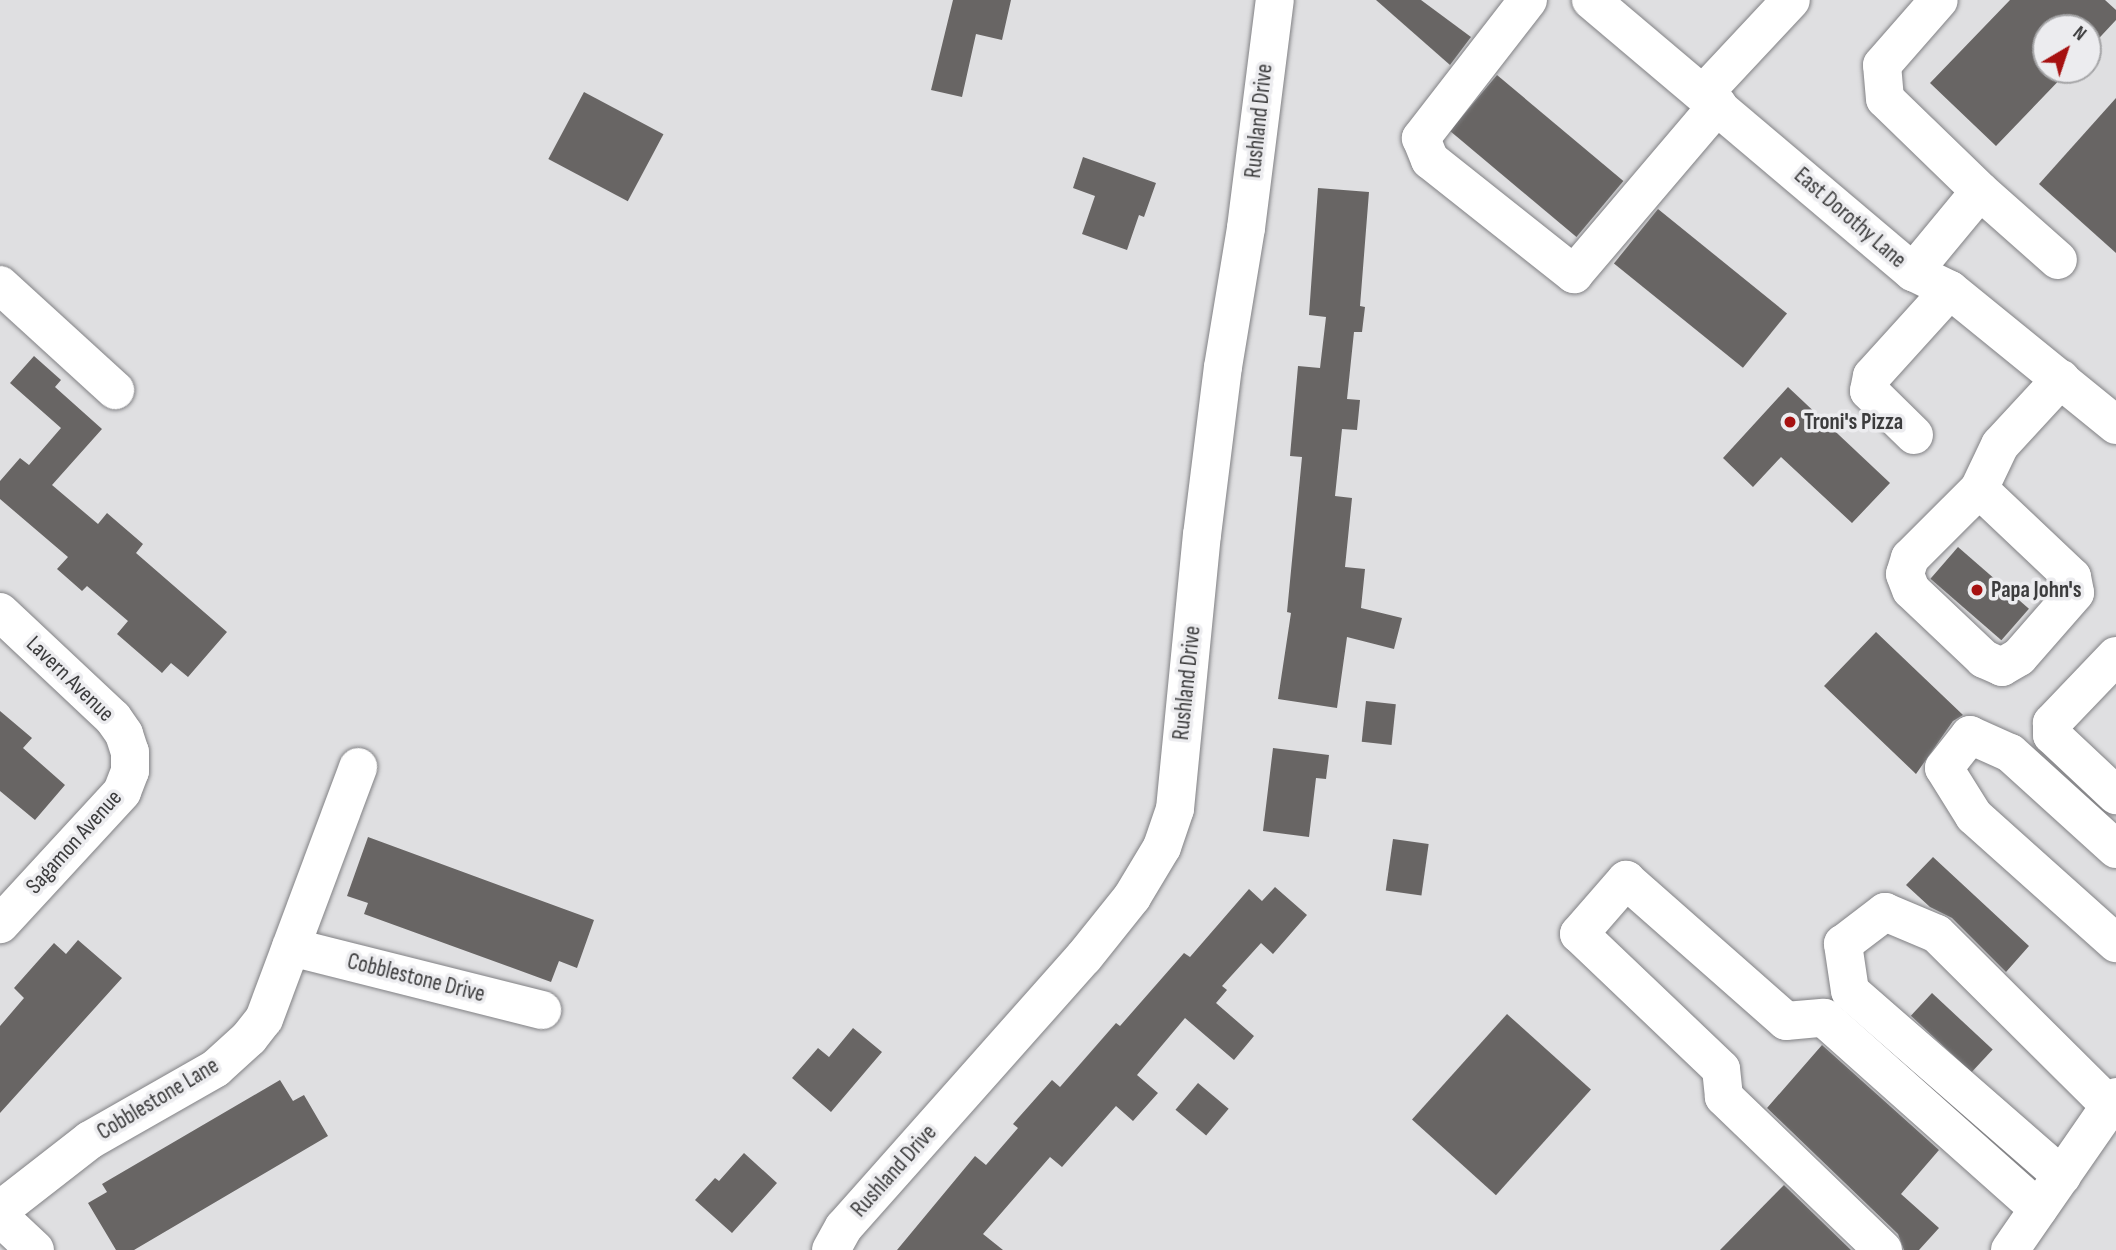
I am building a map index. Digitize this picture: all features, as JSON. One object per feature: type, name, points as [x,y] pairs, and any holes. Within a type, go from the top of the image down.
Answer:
[{"type":"street","name":"Rushland Drive","points":[[831,1250],[844,1227],[1084,957],[1132,897],[1162,847],[1175,809],[1218,406],[1247,228],[1275,0]]},
{"type":"street","points":[[1528,0],[1421,138],[1430,160],[1574,274],[1791,0]]},
{"type":"street","name":"East Dorothy Lane","points":[[1591,0],[1913,272],[1950,290],[2116,425]]},
{"type":"street","points":[[1939,0],[1882,65],[1885,99],[1980,191],[2058,260]]},
{"type":"street","points":[[1913,272],[1980,191]]},
{"type":"street","points":[[0,285],[115,390]]},
{"type":"street","points":[[1914,435],[1869,391],[1872,376],[1950,290]]},
{"type":"street","points":[[1979,489],[2072,577],[2075,593],[2019,657],[2002,667],[1984,659],[1911,590],[1905,573],[1910,558],[1979,489],[2000,445],[2061,379]]},
{"type":"street","name":"Lavern Avenue","points":[[0,612],[113,718],[124,733],[130,752]]},
{"type":"street","points":[[2111,779],[2052,735],[2052,723],[2116,656]]},
{"type":"street","points":[[2116,849],[2010,753],[1970,735],[1944,768],[1974,816],[2116,943]]},
{"type":"street","name":"Sagamon Avenue","points":[[0,924],[121,792],[130,771],[130,752]]},
{"type":"street","name":"Cobblestone Lane","points":[[0,1210],[90,1140],[216,1068],[249,1038],[264,1018],[358,768]]},
{"type":"street","points":[[1883,1250],[1724,1097],[1721,1069],[1579,934],[1626,880],[1786,1020],[1824,1018],[2038,1209]]},
{"type":"street","points":[[2010,1250],[2038,1209],[2062,1176],[2113,1102],[1937,934],[1885,912],[1843,944],[1850,991],[2062,1176]]},
{"type":"street","name":"Cobblestone Drive","points":[[291,947],[542,1010]]},
{"type":"street","points":[[0,1217],[35,1250]]},
{"type":"building","points":[[953,0],[1011,0],[1002,40],[976,34],[962,97],[931,90]]},
{"type":"building","points":[[1376,0],[1421,0],[1471,37],[1450,65]]},
{"type":"building","points":[[2010,0],[2105,0],[2116,10],[2116,20],[2102,35],[2102,14],[2032,14],[2032,84],[2056,84],[1996,146],[1930,83]]},
{"type":"building","points":[[1497,75],[1623,181],[1576,237],[1450,131]]},
{"type":"building","points":[[584,92],[663,134],[628,201],[548,159]]},
{"type":"building","points":[[2116,98],[2116,253],[2039,184]]},
{"type":"building","points":[[1083,157],[1156,183],[1144,217],[1139,215],[1127,250],[1082,234],[1095,196],[1073,188]]},
{"type":"building","points":[[1318,188],[1369,192],[1360,306],[1365,307],[1362,332],[1354,332],[1347,399],[1360,400],[1357,430],[1342,429],[1335,496],[1352,498],[1345,567],[1365,569],[1361,608],[1402,618],[1394,649],[1347,637],[1337,708],[1278,699],[1291,613],[1287,612],[1302,457],[1290,456],[1298,366],[1320,368],[1326,317],[1309,315]]},
{"type":"building","points":[[1658,209],[1787,313],[1743,368],[1614,263]]},
{"type":"building","points":[[34,356],[61,380],[55,387],[102,429],[52,485],[98,524],[107,513],[143,544],[136,553],[227,632],[188,677],[171,663],[162,673],[117,634],[128,621],[87,586],[82,591],[57,569],[68,557],[0,499],[0,481],[20,458],[29,465],[61,428],[10,383]]},
{"type":"building","name":"Troni's Pizza","points":[[1788,387],[1890,483],[1852,523],[1781,457],[1753,487],[1723,458]]},
{"type":"building","name":"Papa John's","points":[[1958,547],[2029,609],[2001,640],[1930,579]]},
{"type":"building","points":[[1876,632],[1963,715],[1953,721],[1916,774],[1824,686]]},
{"type":"building","points":[[1366,701],[1396,704],[1392,745],[1362,742]]},
{"type":"building","points":[[0,711],[32,738],[23,748],[65,785],[35,820],[0,791]]},
{"type":"building","points":[[1273,748],[1329,755],[1326,779],[1316,778],[1309,837],[1263,831]]},
{"type":"building","points":[[368,837],[594,920],[577,968],[559,961],[551,982],[364,914],[368,903],[347,896]]},
{"type":"building","points":[[1393,839],[1429,844],[1421,896],[1386,890]]},
{"type":"building","points":[[1933,857],[2029,946],[2006,972],[1952,918],[1930,907],[1906,885]]},
{"type":"building","points":[[1275,887],[1307,915],[1273,954],[1261,943],[1222,986],[1227,990],[1216,1003],[1254,1036],[1234,1060],[1185,1018],[1137,1075],[1158,1093],[1133,1121],[1116,1106],[1062,1167],[1050,1157],[983,1234],[1003,1250],[897,1250],[975,1156],[986,1165],[1018,1128],[1013,1124],[1052,1080],[1060,1087],[1116,1023],[1120,1026],[1184,953],[1190,957],[1249,889],[1262,901]]},
{"type":"building","points":[[78,940],[122,978],[0,1113],[0,1026],[24,998],[14,988],[54,943],[66,954]]},
{"type":"building","points":[[1932,993],[1993,1050],[1972,1072],[1911,1016]]},
{"type":"building","points":[[1507,1014],[1591,1090],[1496,1195],[1412,1120]]},
{"type":"building","points":[[853,1028],[882,1052],[831,1112],[792,1078],[818,1048],[829,1057]]},
{"type":"building","points":[[1822,1045],[1939,1150],[1901,1194],[1939,1228],[1919,1250],[1904,1250],[1898,1234],[1767,1108]]},
{"type":"building","points":[[280,1080],[293,1101],[304,1095],[328,1136],[134,1250],[116,1250],[88,1203],[107,1192],[102,1184]]},
{"type":"building","points":[[1198,1083],[1229,1109],[1206,1136],[1176,1110]]},
{"type":"building","points":[[744,1153],[777,1183],[732,1233],[695,1200],[715,1178],[719,1181]]},
{"type":"building","points":[[1784,1185],[1851,1250],[1720,1250]]},
{"type":"place","name":"Troni's Pizza","points":[[1790,422]]},
{"type":"place","name":"Papa John's","points":[[1977,590]]}]
